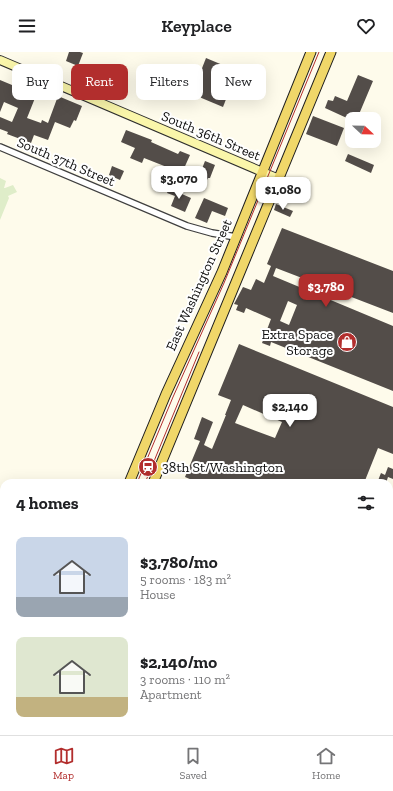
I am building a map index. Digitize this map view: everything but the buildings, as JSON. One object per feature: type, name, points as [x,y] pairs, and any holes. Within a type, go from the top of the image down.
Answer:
[{"type":"main road","name":"East Washington Street","points":[[131,479],[166,394],[206,309],[311,52]]},
{"type":"main road","points":[[155,479],[331,52]]},
{"type":"street","name":"South 36th Street","points":[[0,60],[279,179]]},
{"type":"street","name":"South 37th Street","points":[[0,147],[187,226],[199,230],[236,237]]},
{"type":"green space","points":[[0,178],[6,181],[4,188],[13,185],[17,192],[8,196],[9,198],[0,220]]},
{"type":"tram line","points":[[139,479],[173,397],[224,283],[319,52]]},
{"type":"tram line","points":[[147,479],[199,352]]},
{"type":"place","name":"Extra Space Storage","points":[[347,342]]},
{"type":"place","name":"38th St/Washington","points":[[148,467]]}]
